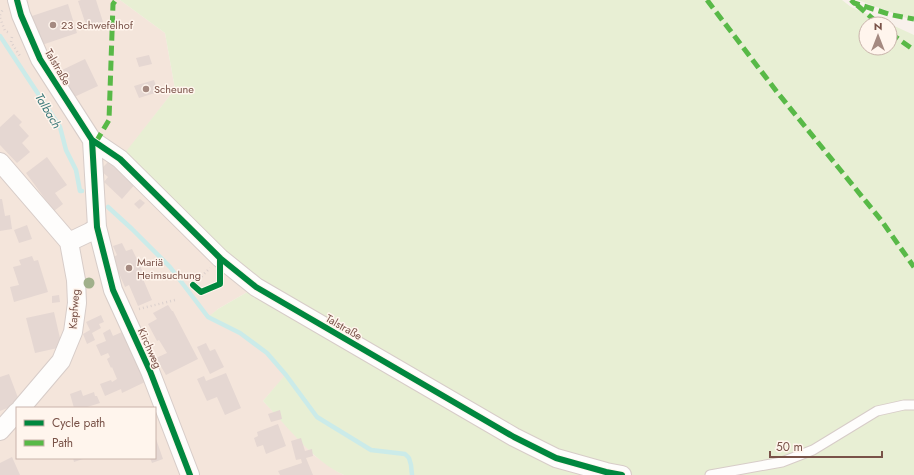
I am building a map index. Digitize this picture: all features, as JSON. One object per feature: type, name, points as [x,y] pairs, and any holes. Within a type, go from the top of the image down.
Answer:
[{"type":"street","name":"Talstraße","points":[[18,0],[21,15],[40,59],[92,140],[120,159],[220,258],[256,287],[514,437],[556,458],[622,475]]},
{"type":"street","name":"Talstraße","points":[[83,235],[92,140]]},
{"type":"street","points":[[0,162],[83,235]]},
{"type":"street","name":"Kapfweg","points":[[22,407],[61,362],[73,332],[77,303],[76,280],[83,235]]},
{"type":"street","name":"Kirchweg","points":[[83,235],[113,290],[150,371],[190,475]]},
{"type":"street","points":[[0,430],[16,413]]},
{"type":"lane","points":[[710,475],[782,462],[813,450],[877,411],[904,405],[914,405]]},
{"type":"path","points":[[0,18],[5,31],[11,34],[11,42],[15,49]]},
{"type":"path","points":[[135,309],[140,310],[175,300]]},
{"type":"shaded area","points":[[0,0],[120,0],[165,33],[175,89],[125,154],[256,287],[218,309],[209,317],[240,333],[254,343],[267,353],[286,375],[263,401],[315,456],[344,475],[0,475]]},
{"type":"green space","points":[[120,0],[842,0],[851,7],[872,16],[858,16],[858,56],[898,56],[898,28],[914,35],[914,475],[344,475],[333,469],[311,452],[263,401],[286,374],[255,343],[238,332],[208,317],[218,309],[256,287],[124,154],[175,89],[165,33]]},
{"type":"green space","points":[[858,0],[914,0],[914,21]]},
{"type":"building","points":[[96,0],[103,22],[87,28],[78,1]]},
{"type":"building","name":"23 Schwefelhof","points":[[68,4],[77,33],[39,46],[29,17]]},
{"type":"building","points":[[149,55],[152,64],[139,67],[136,58]]},
{"type":"building","points":[[85,59],[98,86],[72,98],[60,71]]},
{"type":"building","name":"Scheune","points":[[154,80],[158,92],[139,98],[134,86]]},
{"type":"building","points":[[14,114],[22,122],[19,125],[29,136],[22,143],[30,152],[17,163],[0,145],[0,127]]},
{"type":"building","points":[[47,157],[67,185],[55,193],[63,204],[54,211],[26,173]]},
{"type":"building","points":[[112,158],[137,182],[122,199],[104,182],[108,177],[100,170]]},
{"type":"building","points":[[0,199],[2,199],[5,216],[10,215],[12,229],[0,231]]},
{"type":"building","points":[[140,199],[145,203],[139,209],[134,204]]},
{"type":"building","points":[[27,225],[32,239],[19,243],[14,230]]},
{"type":"building","name":"Mariä Heimsuchung","points":[[122,243],[126,251],[132,249],[146,278],[143,279],[152,300],[138,306],[129,285],[125,287],[112,258],[117,255],[113,246]]},
{"type":"building","points":[[32,256],[34,261],[38,260],[48,292],[14,302],[10,287],[19,285],[13,267],[21,265],[19,260]]},
{"type":"building","points":[[59,295],[60,302],[52,303],[52,296]]},
{"type":"building","points":[[168,305],[173,311],[198,359],[166,375],[156,358],[167,353],[159,340],[157,341],[148,324],[157,319],[153,313]]},
{"type":"building","points":[[54,312],[62,347],[35,353],[26,318]]},
{"type":"building","points":[[101,315],[104,322],[99,324],[101,328],[92,333],[95,340],[87,344],[83,334],[90,330],[86,322]]},
{"type":"building","points":[[110,329],[113,336],[122,332],[145,382],[122,393],[121,389],[105,396],[100,384],[111,380],[112,382],[117,379],[107,359],[110,357],[108,353],[101,356],[96,345],[106,341],[103,333]]},
{"type":"building","points":[[206,343],[210,351],[215,349],[224,367],[210,374],[197,347]]},
{"type":"building","points":[[226,373],[241,408],[225,415],[217,397],[207,401],[197,379],[204,376],[206,381]]},
{"type":"building","points":[[9,374],[20,403],[0,411],[0,377]]},
{"type":"building","points":[[81,390],[83,396],[94,392],[100,403],[87,407],[74,407],[70,394]]},
{"type":"building","points":[[280,410],[282,419],[271,422],[268,414]]},
{"type":"building","points":[[278,424],[286,446],[266,454],[263,445],[257,447],[254,438],[258,436],[257,432]]},
{"type":"building","points":[[301,438],[305,451],[312,449],[313,456],[306,458],[313,475],[280,475],[278,471],[302,463],[301,459],[296,460],[291,441]]},
{"type":"building","points":[[156,439],[163,459],[152,463],[150,459],[156,459]]},
{"type":"building","points":[[12,457],[20,475],[0,475],[0,463]]},
{"type":"building","points":[[73,459],[83,459],[74,462]]},
{"type":"waterway","name":"Talbach","points":[[0,36],[60,127],[66,150],[76,170],[80,191],[82,191]]},
{"type":"waterway","points":[[108,207],[170,267],[208,317],[240,333],[267,353],[286,375],[317,417],[371,450],[405,454],[409,458],[412,475]]},
{"type":"marked path","points":[[96,142],[109,120],[113,4],[116,0]]},
{"type":"marked path","points":[[707,0],[777,92],[881,220],[914,267]]},
{"type":"marked path","points":[[851,0],[854,3],[892,15],[914,19]]},
{"type":"marked path","points":[[857,5],[870,16]]},
{"type":"marked path","points":[[898,39],[914,50]]},
{"type":"cycle path","points":[[17,0],[21,15],[40,59],[92,140],[97,227],[113,290],[150,371],[190,475]]},
{"type":"cycle path","points":[[92,140],[120,159],[220,258],[256,287],[514,437],[556,458],[622,475]]},
{"type":"cycle path","points":[[193,285],[201,292],[220,284],[220,258]]},
{"type":"place","name":"23 Schwefelhof","points":[[53,25]]},
{"type":"place","name":"Scheune","points":[[146,89]]},
{"type":"place","name":"Mariä Heimsuchung","points":[[129,268]]}]
